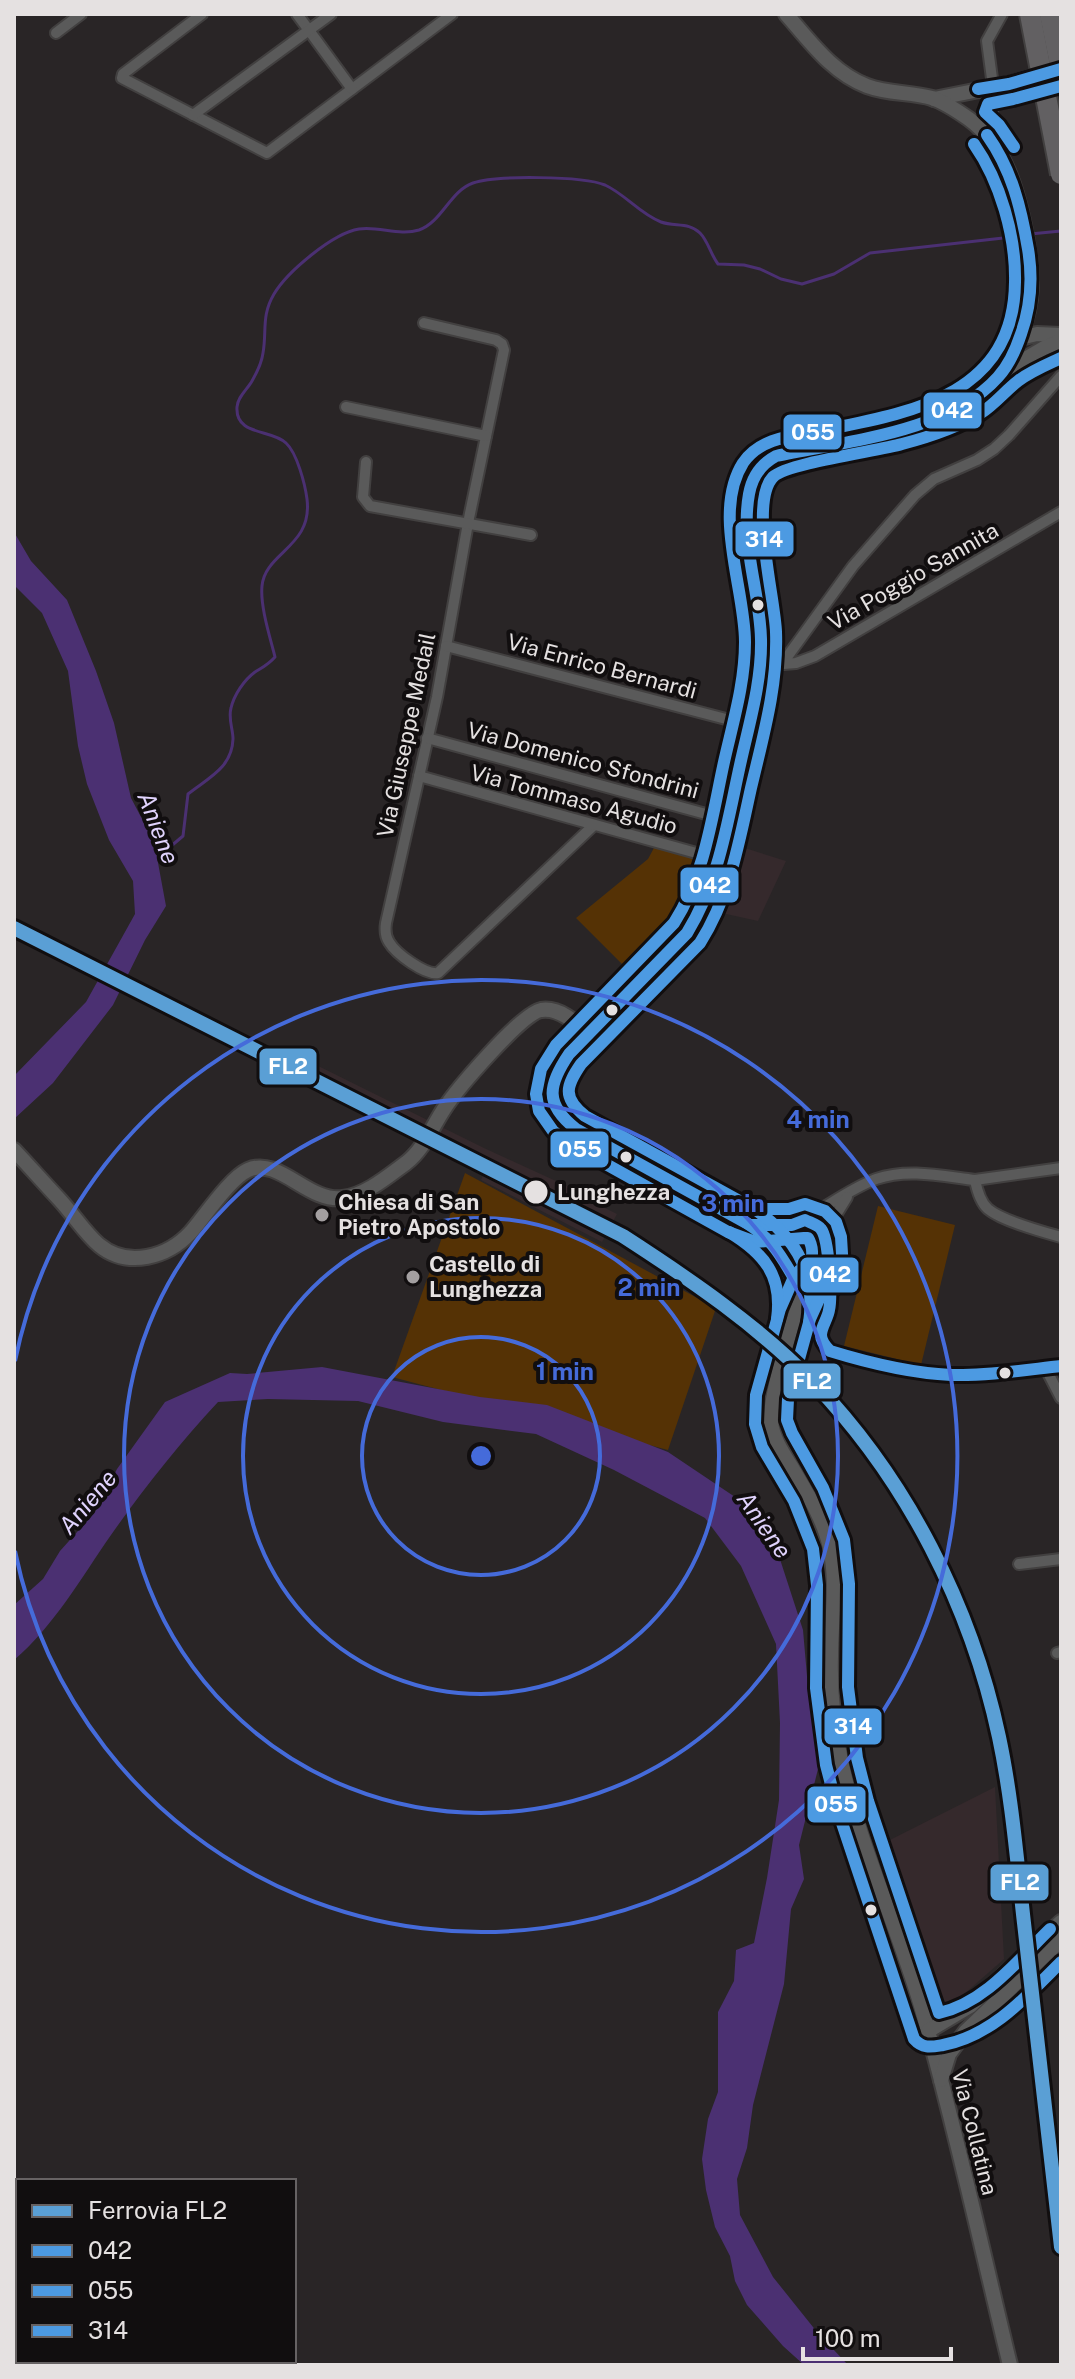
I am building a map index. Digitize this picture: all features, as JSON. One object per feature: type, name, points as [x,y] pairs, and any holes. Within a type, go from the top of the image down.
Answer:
[{"type":"highway","points":[[1030,14],[1061,174]]},
{"type":"highway","points":[[1050,14],[1061,69]]},
{"type":"street","points":[[56,33],[81,14]]},
{"type":"street","points":[[202,14],[123,74],[122,78],[267,153],[452,14]]},
{"type":"street","points":[[297,14],[352,89]]},
{"type":"street","points":[[193,115],[331,14]]},
{"type":"street","points":[[750,1225],[807,1220],[817,1225],[826,1242],[826,1274],[813,1283],[793,1278],[775,1248],[750,1225],[576,1129],[558,1114],[551,1095],[555,1076],[566,1058],[588,1034],[687,933],[705,902],[728,820],[760,666],[760,625],[747,519],[750,489],[759,468],[776,456],[870,436],[936,417],[979,395],[1003,372],[1020,338],[1029,306],[1032,271],[1020,206],[1005,165],[987,135],[969,118],[934,99],[880,90],[851,78],[827,60],[786,14]]},
{"type":"street","points":[[987,135],[993,86],[987,41],[1002,14]]},
{"type":"street","points":[[934,99],[1061,69]]},
{"type":"street","points":[[969,118],[970,104],[993,86]]},
{"type":"street","points":[[969,118],[991,104]]},
{"type":"street","points":[[1029,306],[1057,336]]},
{"type":"street","name":"Via Giuseppe Medail","points":[[424,323],[496,340],[504,347],[446,646],[385,931],[393,948],[427,973],[440,972],[594,825]]},
{"type":"street","points":[[1020,338],[1057,336]]},
{"type":"street","points":[[1003,372],[1044,348],[1057,336]]},
{"type":"street","points":[[1020,338],[1044,348]]},
{"type":"street","points":[[782,664],[853,566],[915,495],[934,479],[994,449],[1061,376]]},
{"type":"street","points":[[346,407],[486,436]]},
{"type":"street","points":[[366,462],[363,497],[367,504],[531,535]]},
{"type":"street","name":"Via Poggio Sannita","points":[[760,666],[801,662],[815,656],[1061,512]]},
{"type":"street","name":"Via Enrico Bernardi","points":[[446,646],[749,725]]},
{"type":"street","name":"Via Domenico Sfondrini","points":[[427,738],[728,820]]},
{"type":"street","name":"Via Tommaso Agudio","points":[[419,776],[718,859]]},
{"type":"street","points":[[14,1150],[99,1244],[120,1255],[139,1258],[160,1254],[183,1240],[236,1178],[248,1170],[259,1167],[272,1169],[330,1199],[367,1190],[415,1155],[444,1109],[487,1057],[536,1012],[548,1010],[563,1014],[588,1034]]},
{"type":"street","points":[[786,1262],[783,1238],[795,1223],[879,1178],[905,1173],[975,1180],[1061,1168]]},
{"type":"street","points":[[975,1180],[978,1194],[988,1210],[1061,1237]]},
{"type":"street","points":[[826,1242],[835,1215],[851,1193]]},
{"type":"street","points":[[821,1335],[832,1296],[832,1277],[827,1263]]},
{"type":"street","name":"Via Collatina","points":[[793,1278],[795,1314]]},
{"type":"street","points":[[813,1283],[821,1303],[821,1335],[824,1344],[833,1352],[924,1372],[969,1374],[1061,1366]]},
{"type":"street","name":"Via Collatina","points":[[813,1283],[804,1291],[795,1314],[776,1382],[771,1413],[774,1436],[810,1499],[831,1551],[832,1688],[845,1780],[928,2031],[1010,2365]]},
{"type":"street","points":[[1045,1367],[1061,1398]]},
{"type":"street","points":[[1019,1564],[1061,1559]]},
{"type":"street","points":[[928,2031],[961,2012],[993,1986],[1061,1922]]},
{"type":"street","points":[[940,2082],[951,2051],[962,2035],[1061,1940]]},
{"type":"street","points":[[920,2003],[944,2013],[961,2012]]},
{"type":"street","points":[[928,2031],[955,2027],[983,2013]]},
{"type":"shaded area","points":[[14,532],[31,561],[67,600],[96,671],[114,723],[131,798],[156,852],[166,906],[145,940],[113,1005],[53,1083],[14,1119],[14,1076],[86,1002],[135,914],[133,881],[109,840],[87,784],[78,746],[68,671],[42,613],[14,585]]},
{"type":"shaded area","points":[[729,843],[786,861],[758,921],[708,910]]},
{"type":"shaded area","points":[[655,846],[713,862],[706,889],[686,928],[637,979],[576,918],[648,859]]},
{"type":"shaded area","points":[[290,1052],[569,1187],[617,1214],[602,1242],[481,1180],[483,1175],[281,1071]]},
{"type":"shaded area","points":[[465,1173],[716,1308],[668,1450],[392,1377]]},
{"type":"shaded area","points":[[878,1206],[955,1225],[921,1365],[844,1346]]},
{"type":"shaded area","points":[[801,1229],[813,1233],[818,1242],[819,1268],[812,1274],[804,1272],[792,1242],[793,1235]]},
{"type":"shaded area","points":[[322,1367],[480,1397],[547,1405],[668,1452],[741,1501],[777,1550],[803,1630],[807,1676],[821,1757],[799,1845],[804,1879],[791,1909],[784,1984],[753,2105],[747,2148],[737,2179],[740,2215],[773,2277],[848,2365],[804,2365],[747,2305],[735,2281],[730,2256],[715,2227],[706,2190],[702,2159],[708,2119],[718,2092],[718,2012],[734,1981],[736,1950],[754,1943],[779,1800],[780,1723],[776,1644],[741,1566],[705,1518],[614,1470],[536,1434],[443,1422],[358,1401],[268,1399],[218,1402],[136,1500],[54,1617],[14,1660],[14,1605],[43,1579],[60,1551],[95,1512],[117,1469],[165,1402],[230,1373]]},
{"type":"shaded area","points":[[995,1787],[1004,1959],[955,2002],[933,2002],[924,1994],[921,1975],[880,1845]]},
{"type":"waterway","name":"Aniene","points":[[156,852],[170,847],[183,836],[188,794],[224,765],[232,749],[230,712],[237,693],[251,675],[275,657],[264,612],[262,586],[271,565],[303,528],[307,499],[300,469],[290,448],[280,439],[242,423],[237,407],[261,360],[266,317],[274,294],[300,265],[324,246],[359,229],[419,230],[434,220],[465,187],[484,180],[519,178],[559,178],[605,185],[653,218],[696,230],[718,264],[744,265],[802,284],[834,274],[870,253],[1012,237]]},
{"type":"waterway","points":[[1030,234],[1061,231]]},
{"type":"rail line","name":"FL2","points":[[14,928],[623,1236],[746,1323],[814,1383],[848,1421],[906,1503],[931,1547],[953,1593],[987,1688],[1011,1806],[1061,2247]]},
{"type":"transit line","name":"042","points":[[978,89],[1009,84],[1061,69]]},
{"type":"transit line","name":"055","points":[[1014,147],[999,125],[985,112],[988,104],[1061,86]]},
{"type":"transit line","name":"042","points":[[987,135],[1003,162],[1014,190],[1030,260],[1029,303],[1014,351],[998,377],[977,396],[952,411],[894,432],[776,456],[758,472],[749,494],[747,531],[760,621],[759,671],[714,873],[687,933],[569,1054],[557,1075],[553,1094],[558,1111],[576,1129],[750,1225],[792,1225],[805,1220],[820,1228],[826,1244],[830,1293],[821,1335],[830,1351],[889,1367],[951,1375],[1061,1366]]},
{"type":"transit line","name":"055","points":[[974,144],[999,192],[1013,246],[1015,282],[1010,321],[997,351],[976,375],[950,393],[887,416],[767,443],[743,463],[734,483],[730,504],[732,551],[744,621],[743,672],[700,865],[674,923],[556,1045],[541,1069],[536,1094],[539,1111],[553,1131],[568,1143],[728,1232],[755,1242],[804,1238],[810,1241],[810,1266],[794,1277],[780,1309],[756,1395],[755,1424],[762,1447],[794,1501],[813,1549],[817,1585],[816,1688],[826,1765],[838,1811],[914,2039],[924,2046],[935,2046],[977,2033],[1008,2013],[1061,1962]]},
{"type":"transit line","name":"314","points":[[1050,1929],[986,1990],[956,2008],[939,2013],[868,1801],[857,1758],[848,1687],[849,1584],[844,1540],[823,1488],[787,1420],[788,1399],[810,1319],[820,1297],[833,1290],[843,1270],[841,1237],[836,1222],[825,1211],[805,1204],[789,1209],[754,1209],[585,1116],[573,1103],[569,1091],[581,1064],[700,943],[726,888],[765,730],[775,672],[775,617],[763,528],[766,489],[773,477],[796,467],[902,444],[953,428],[986,409],[1023,377],[1061,358]]},
{"type":"transit line","name":"314","points":[[747,1204],[777,1227],[798,1254],[809,1285],[809,1323]]},
{"type":"transit line","name":"042","points":[[739,1218],[772,1245],[795,1280],[816,1283]]},
{"type":"transit line","name":"055","points":[[729,1232],[752,1248],[768,1267],[777,1290],[777,1319]]},
{"type":"place","name":"Lunghezza","points":[[536,1192]]},
{"type":"place","name":"Chiesa di San Pietro Apostolo","points":[[322,1215]]},
{"type":"place","name":"Castello di Lunghezza","points":[[413,1277]]}]
